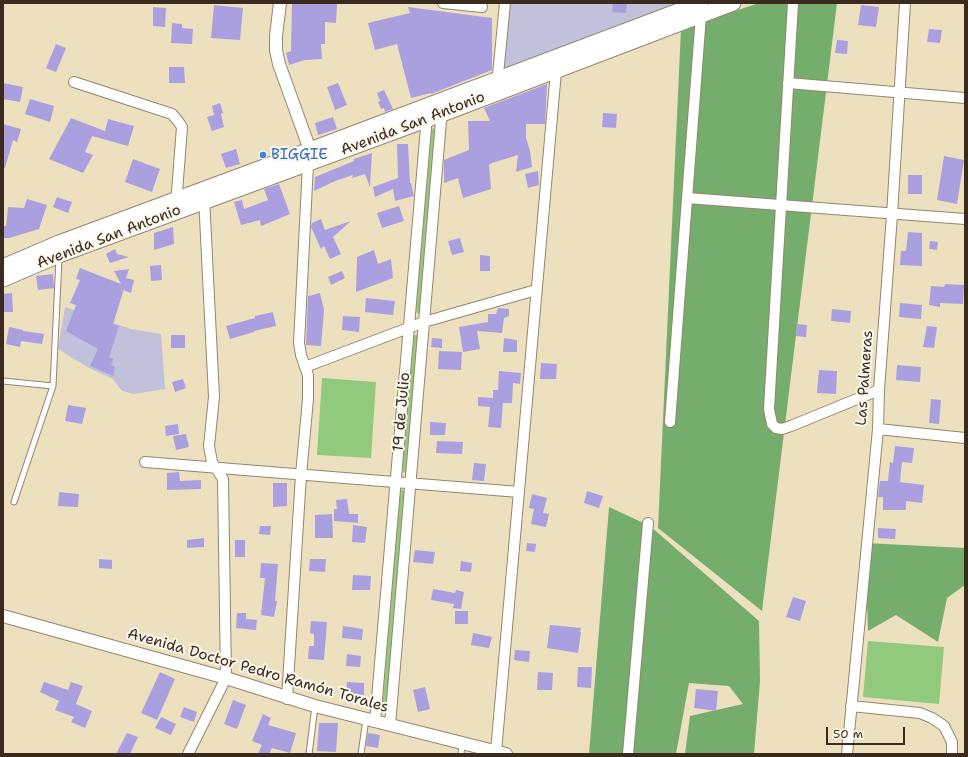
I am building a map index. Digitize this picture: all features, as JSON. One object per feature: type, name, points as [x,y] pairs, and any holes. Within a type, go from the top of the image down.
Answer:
[{"type":"main road","name":"Avenida San Antonio","points":[[3,279],[204,195],[442,107],[700,6],[733,3]]},
{"type":"main road","name":"Avenida San Antonio","points":[[497,86],[556,71],[700,6]]},
{"type":"main road","name":"Avenida San Antonio","points":[[3,267],[59,243],[176,206]]},
{"type":"street","points":[[280,3],[276,50],[279,64],[309,157],[299,343],[308,375],[308,399],[301,475],[287,698]]},
{"type":"street","points":[[443,3],[482,7]]},
{"type":"street","points":[[497,86],[505,3]]},
{"type":"street","points":[[793,3],[769,409],[772,424],[776,428],[782,429],[792,426],[879,390]]},
{"type":"street","name":"Las Palmeras","points":[[847,754],[878,429],[879,390],[905,3]]},
{"type":"street","points":[[670,422],[700,6]]},
{"type":"street","points":[[501,753],[519,492],[556,71]]},
{"type":"street","points":[[74,82],[172,114],[178,121],[182,127],[176,206]]},
{"type":"street","points":[[788,83],[965,98]]},
{"type":"street","name":"19 de Julio","points":[[390,725],[442,107]]},
{"type":"street","name":"19 de Julio","points":[[370,720],[396,481],[427,112]]},
{"type":"street","points":[[188,754],[226,678],[222,479],[212,462],[209,446],[214,396],[204,195]]},
{"type":"street","points":[[687,198],[892,212],[965,219]]},
{"type":"street","points":[[305,367],[424,322],[536,290]]},
{"type":"street","points":[[878,429],[965,438]]},
{"type":"street","points":[[145,462],[519,492]]},
{"type":"street","points":[[628,754],[648,524]]},
{"type":"street","name":"Avenida Doctor Pedro Ramón Torales","points":[[3,616],[226,678],[315,706],[390,725],[461,748],[501,753]]},
{"type":"street","points":[[852,706],[920,712],[944,726],[952,742],[952,754]]},
{"type":"lane","points":[[14,502],[53,386],[59,255]]},
{"type":"lane","points":[[3,381],[53,386]]},
{"type":"lane","points":[[309,754],[315,706]]},
{"type":"lane","points":[[361,754],[370,720]]},
{"type":"shaded area","points":[[509,3],[682,3],[503,71]]},
{"type":"shaded area","points":[[65,307],[131,329],[161,334],[165,389],[134,394],[122,391],[113,379],[89,368],[58,349]]},
{"type":"green space","points":[[759,3],[837,3],[762,611],[658,528],[681,29]]},
{"type":"green space","points":[[433,128],[435,130],[420,312],[418,314],[416,311],[431,131]]},
{"type":"green space","points":[[417,334],[407,471],[405,473],[402,471],[414,336]]},
{"type":"green space","points":[[322,378],[376,382],[371,458],[317,455]]},
{"type":"green space","points":[[402,489],[405,492],[385,713],[382,711],[400,492]]},
{"type":"green space","points":[[609,507],[650,526],[759,621],[760,681],[754,754],[685,754],[690,716],[743,704],[729,686],[689,683],[676,754],[589,754]]},
{"type":"green space","points":[[865,543],[965,548],[965,585],[947,598],[938,642],[896,615],[868,631]]},
{"type":"green space","points":[[868,641],[944,647],[939,704],[863,697]]},
{"type":"building","points":[[292,3],[337,4],[336,23],[325,22],[325,44],[321,44],[322,59],[305,60],[289,65],[286,53],[291,51]]},
{"type":"building","points":[[613,3],[627,3],[626,13],[612,12]]},
{"type":"building","points":[[214,5],[243,8],[240,40],[211,38]]},
{"type":"building","points":[[861,5],[879,7],[876,27],[858,25]]},
{"type":"building","points":[[153,7],[166,8],[165,27],[153,26]]},
{"type":"building","points":[[408,7],[492,18],[492,70],[431,94],[411,98],[397,44],[375,50],[368,23],[410,13]]},
{"type":"building","points":[[172,23],[182,24],[182,28],[193,29],[192,44],[171,43]]},
{"type":"building","points":[[929,29],[942,30],[940,43],[927,42]]},
{"type":"building","points":[[837,40],[848,41],[847,54],[835,53]]},
{"type":"building","points":[[56,44],[66,48],[56,72],[46,68]]},
{"type":"building","points":[[169,67],[184,67],[185,83],[169,83]]},
{"type":"building","points":[[3,83],[23,87],[20,102],[3,99]]},
{"type":"building","points":[[338,83],[347,105],[335,110],[327,87]]},
{"type":"building","points":[[547,84],[545,124],[526,124],[526,138],[530,151],[532,167],[516,172],[518,155],[492,163],[489,165],[491,189],[463,198],[458,178],[444,183],[444,160],[469,150],[468,121],[490,121],[484,108]]},
{"type":"building","points":[[384,90],[393,109],[385,112],[384,108],[381,109],[378,102],[380,101],[377,93]]},
{"type":"building","points":[[30,99],[54,106],[50,122],[25,114]]},
{"type":"building","points":[[220,103],[223,113],[221,114],[224,127],[212,131],[207,117],[214,115],[212,106]]},
{"type":"building","points":[[603,113],[617,114],[616,128],[602,127]]},
{"type":"building","points":[[333,117],[337,129],[318,135],[315,123]]},
{"type":"building","points":[[71,118],[105,131],[108,119],[134,126],[128,146],[92,136],[85,152],[93,155],[83,173],[49,159]]},
{"type":"building","points":[[3,124],[21,129],[17,142],[13,140],[5,168],[3,168]]},
{"type":"building","points":[[397,144],[408,144],[410,183],[414,196],[395,201],[393,189],[375,197],[373,187],[398,178]]},
{"type":"building","points":[[236,149],[240,164],[226,168],[221,154]]},
{"type":"building","points":[[372,153],[370,187],[365,174],[352,178],[353,175],[335,181],[314,191],[315,177],[354,161],[354,159]]},
{"type":"building","points":[[944,156],[964,160],[957,204],[937,200]]},
{"type":"building","points":[[133,159],[160,169],[152,192],[125,182]]},
{"type":"building","points":[[538,171],[539,185],[528,188],[525,174]]},
{"type":"building","points":[[908,175],[922,175],[922,194],[908,194]]},
{"type":"building","points":[[279,184],[290,214],[261,226],[260,220],[241,225],[234,202],[242,200],[244,209],[268,200],[264,189]]},
{"type":"building","points":[[57,197],[72,202],[68,213],[53,207]]},
{"type":"building","points":[[27,199],[47,205],[39,229],[9,238],[3,238],[3,226],[6,226],[8,207],[24,208]]},
{"type":"building","points":[[399,206],[404,221],[382,228],[377,213]]},
{"type":"building","points":[[321,219],[325,230],[351,221],[333,237],[341,254],[330,259],[324,246],[321,249],[311,227],[312,223]]},
{"type":"building","points":[[173,227],[174,244],[154,250],[154,233]]},
{"type":"building","points":[[908,232],[922,233],[922,266],[900,265],[901,251],[906,251]]},
{"type":"building","points":[[460,238],[464,252],[452,255],[448,241]]},
{"type":"building","points":[[930,241],[938,242],[937,250],[929,249]]},
{"type":"building","points":[[115,249],[117,254],[129,257],[110,263],[106,254]]},
{"type":"building","points":[[374,250],[378,264],[391,259],[393,278],[356,292],[357,257]]},
{"type":"building","points":[[480,255],[490,256],[490,271],[480,271]]},
{"type":"building","points":[[161,265],[162,280],[151,281],[150,266]]},
{"type":"building","points":[[80,268],[121,284],[114,271],[129,269],[126,278],[134,280],[131,293],[125,291],[124,289],[113,324],[119,326],[109,357],[113,359],[111,365],[115,367],[113,376],[90,366],[98,349],[66,331],[76,305],[70,303],[80,280],[76,279]]},
{"type":"building","points":[[342,271],[345,278],[331,285],[328,277]]},
{"type":"building","points":[[53,274],[54,288],[38,290],[36,276]]},
{"type":"building","points":[[945,284],[964,285],[963,304],[940,303],[940,307],[929,305],[931,286],[944,287]]},
{"type":"building","points":[[12,293],[13,312],[3,312],[3,294]]},
{"type":"building","points":[[320,293],[324,310],[321,346],[306,345],[308,296]]},
{"type":"building","points":[[366,298],[395,301],[393,315],[365,312]]},
{"type":"building","points":[[900,303],[922,305],[921,319],[899,317]]},
{"type":"building","points":[[498,308],[509,309],[509,316],[504,318],[502,333],[477,331],[480,349],[463,352],[459,327],[488,322],[488,314],[496,314]]},
{"type":"building","points":[[832,309],[851,311],[850,323],[831,321]]},
{"type":"building","points":[[273,312],[276,326],[230,339],[226,326],[255,318],[255,316]]},
{"type":"building","points":[[343,316],[360,317],[359,332],[342,330]]},
{"type":"building","points":[[797,324],[807,325],[806,337],[796,336]]},
{"type":"building","points":[[927,326],[937,327],[934,348],[923,347]]},
{"type":"building","points":[[9,327],[44,334],[42,344],[21,341],[20,347],[6,344]]},
{"type":"building","points":[[171,335],[185,335],[185,348],[171,348]]},
{"type":"building","points":[[432,338],[442,339],[442,348],[431,347]]},
{"type":"building","points":[[504,338],[517,340],[517,352],[503,352]]},
{"type":"building","points":[[439,351],[462,352],[461,370],[438,369]]},
{"type":"building","points":[[541,363],[557,364],[556,379],[540,379]]},
{"type":"building","points":[[897,365],[921,367],[920,382],[896,380]]},
{"type":"building","points":[[819,370],[837,371],[836,394],[817,393]]},
{"type":"building","points":[[499,371],[521,373],[520,384],[513,383],[512,403],[503,403],[501,428],[488,427],[490,407],[478,406],[478,397],[493,398],[493,390],[498,390]]},
{"type":"building","points":[[183,379],[186,388],[175,392],[172,382]]},
{"type":"building","points":[[931,399],[941,400],[939,424],[929,423]]},
{"type":"building","points":[[68,405],[86,408],[82,424],[65,421]]},
{"type":"building","points":[[430,422],[446,423],[445,435],[430,435]]},
{"type":"building","points":[[178,424],[179,434],[166,436],[165,426]]},
{"type":"building","points":[[186,434],[189,447],[176,450],[173,436]]},
{"type":"building","points":[[437,441],[463,442],[462,454],[436,453]]},
{"type":"building","points":[[895,446],[914,448],[912,463],[902,462],[900,482],[924,485],[922,503],[906,501],[906,510],[883,510],[883,497],[878,497],[880,481],[888,481],[890,462],[893,463]]},
{"type":"building","points":[[474,463],[486,464],[484,481],[472,480]]},
{"type":"building","points":[[179,472],[180,481],[201,480],[201,489],[167,490],[167,473]]},
{"type":"building","points":[[273,483],[287,483],[287,506],[273,507]]},
{"type":"building","points":[[587,491],[603,496],[599,508],[584,503]]},
{"type":"building","points":[[59,492],[79,494],[78,507],[58,506]]},
{"type":"building","points":[[532,494],[547,498],[543,513],[549,514],[546,527],[531,524],[534,509],[529,508]]},
{"type":"building","points":[[347,499],[349,514],[358,514],[358,523],[334,521],[334,509],[337,509],[336,500]]},
{"type":"building","points":[[332,514],[333,538],[315,538],[315,515]]},
{"type":"building","points":[[353,525],[367,527],[365,543],[352,542]]},
{"type":"building","points":[[260,526],[271,526],[270,535],[259,534]]},
{"type":"building","points":[[878,528],[896,529],[895,539],[878,538]]},
{"type":"building","points":[[204,538],[204,547],[187,548],[187,540]]},
{"type":"building","points":[[235,540],[245,540],[245,557],[235,557]]},
{"type":"building","points":[[527,543],[536,544],[535,552],[526,551]]},
{"type":"building","points":[[415,550],[435,552],[433,564],[413,562]]},
{"type":"building","points":[[99,559],[112,560],[112,569],[99,568]]},
{"type":"building","points":[[310,559],[326,559],[325,572],[309,571]]},
{"type":"building","points":[[461,561],[472,563],[471,572],[460,571]]},
{"type":"building","points":[[261,563],[278,564],[275,601],[277,601],[274,617],[261,615],[265,578],[260,578]]},
{"type":"building","points":[[353,575],[371,576],[370,590],[352,590]]},
{"type":"building","points":[[433,589],[455,593],[456,590],[464,592],[461,609],[453,608],[454,604],[431,600]]},
{"type":"building","points":[[793,597],[806,601],[800,621],[786,617]]},
{"type":"building","points":[[455,611],[468,611],[468,624],[455,624]]},
{"type":"building","points":[[237,613],[246,613],[246,619],[257,620],[256,630],[236,628]]},
{"type":"building","points":[[311,621],[327,622],[324,660],[308,659],[309,646],[314,646],[314,634],[310,633]]},
{"type":"building","points":[[550,625],[581,628],[578,653],[547,648]]},
{"type":"building","points":[[343,626],[363,629],[362,640],[342,638]]},
{"type":"building","points":[[473,633],[492,637],[489,648],[471,645]]},
{"type":"building","points":[[515,650],[530,651],[529,662],[514,660]]},
{"type":"building","points":[[347,654],[361,656],[360,667],[346,666]]},
{"type":"building","points":[[578,667],[592,667],[591,688],[577,687]]},
{"type":"building","points":[[160,672],[175,679],[157,720],[141,713]]},
{"type":"building","points":[[538,672],[553,673],[552,690],[537,690]]},
{"type":"building","points":[[44,682],[68,690],[71,682],[83,686],[76,704],[92,711],[85,728],[71,722],[74,717],[55,710],[59,701],[40,692]]},
{"type":"building","points":[[347,682],[364,683],[364,695],[346,694]]},
{"type":"building","points":[[425,687],[430,709],[418,712],[413,690]]},
{"type":"building","points":[[696,689],[718,691],[716,711],[694,708]]},
{"type":"building","points":[[233,700],[246,705],[237,729],[224,724]]},
{"type":"building","points":[[184,707],[197,712],[194,722],[180,717]]},
{"type":"building","points":[[263,714],[271,718],[268,725],[296,733],[290,753],[272,748],[269,754],[258,754],[262,745],[252,741]]},
{"type":"building","points":[[161,717],[176,724],[171,735],[155,728]]},
{"type":"building","points":[[319,723],[338,723],[336,752],[317,751]]},
{"type":"building","points":[[127,733],[138,737],[130,754],[116,754]]},
{"type":"building","points":[[368,733],[380,735],[378,748],[366,746]]},
{"type":"place","name":"BIGGIE","points":[[263,155]]}]
